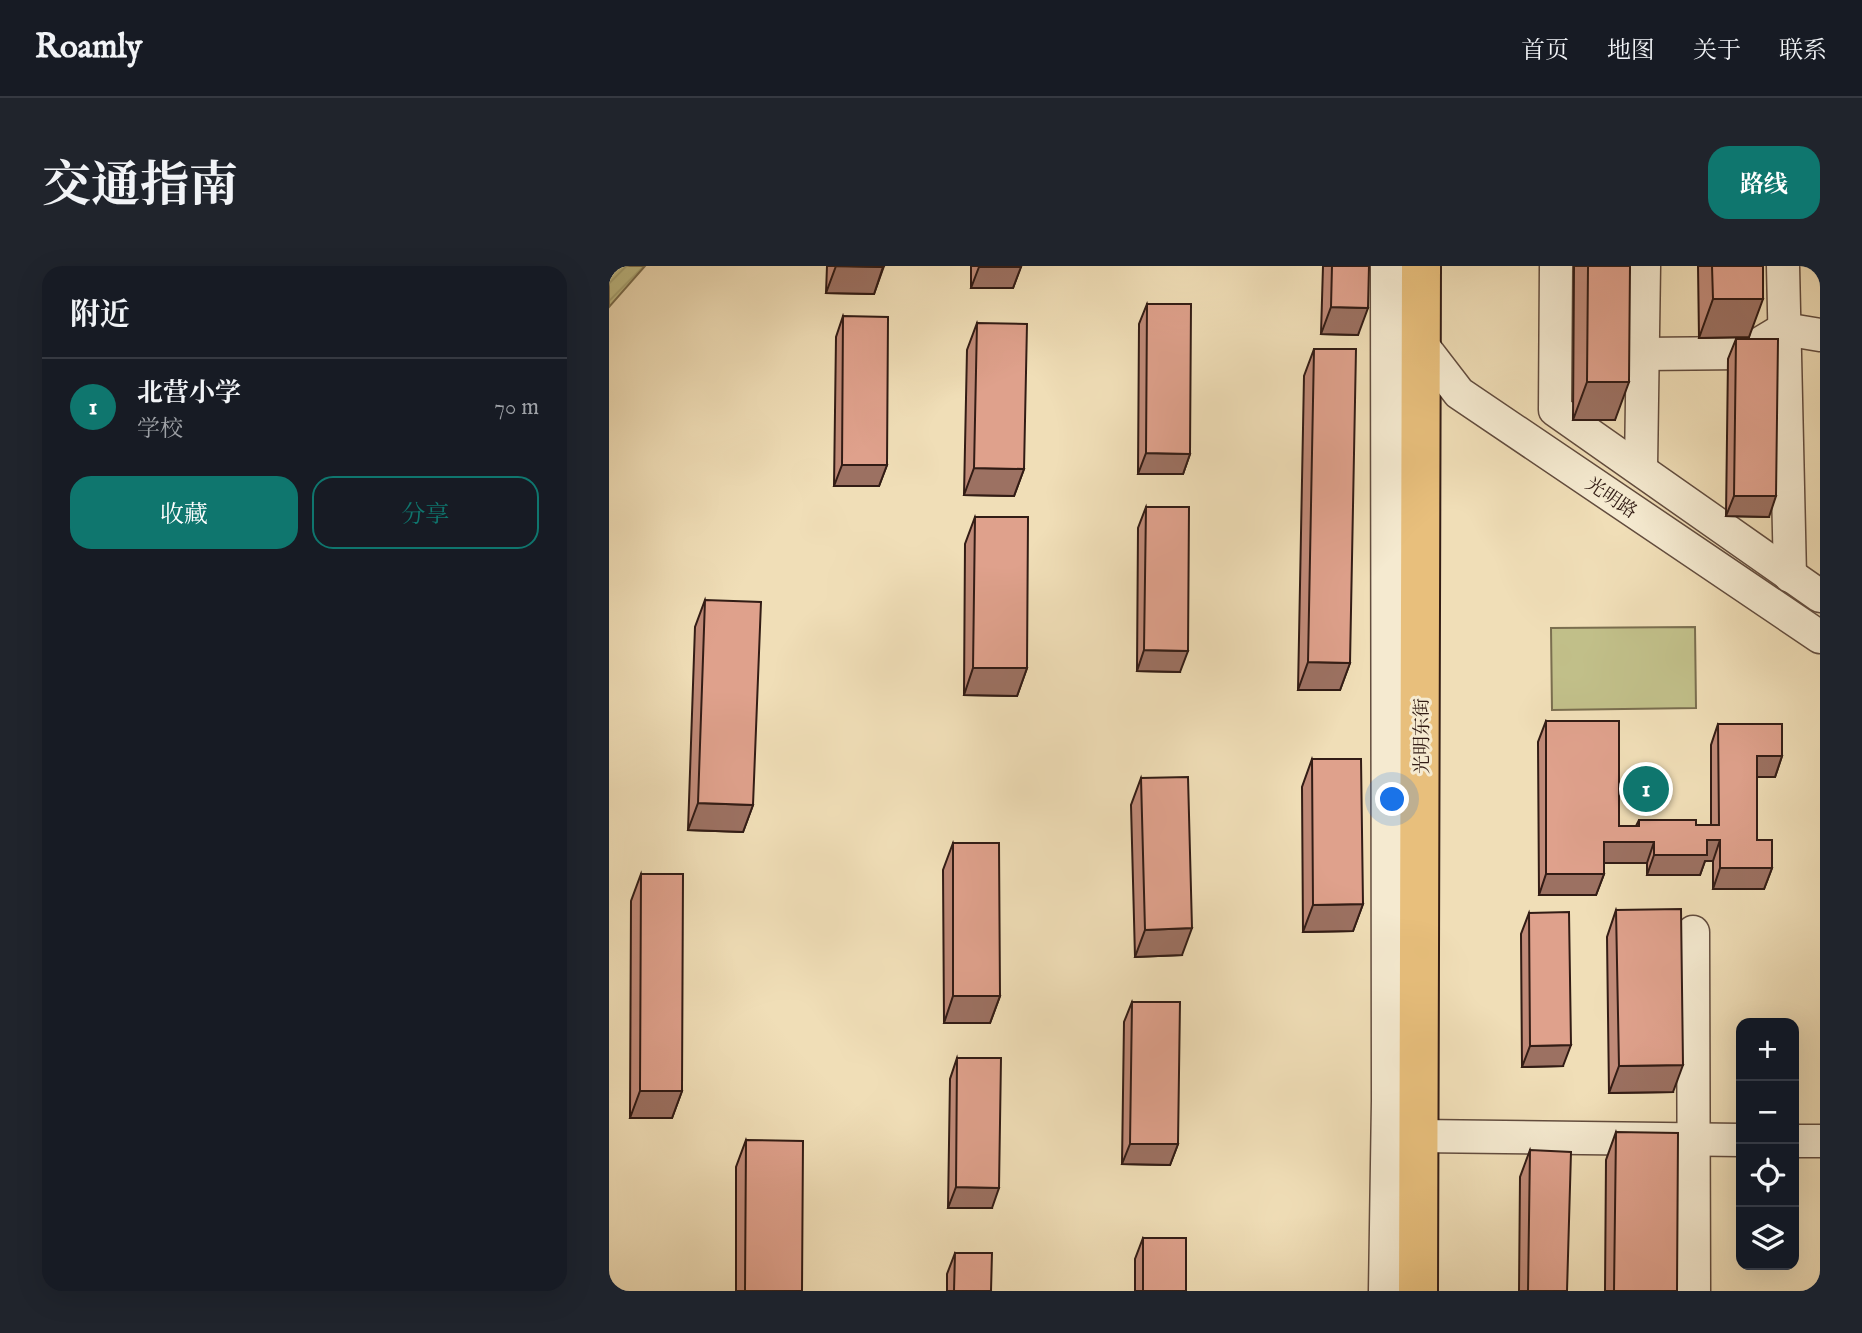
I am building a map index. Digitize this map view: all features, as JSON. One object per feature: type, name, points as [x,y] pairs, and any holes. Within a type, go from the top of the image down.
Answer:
[{"type":"main road","name":"光明东街","points":[[1418,1291],[1423,422],[1419,341],[1421,266]]},
{"type":"street","points":[[1385,1291],[1388,1101],[1387,266]]},
{"type":"street","points":[[1556,266],[1555,410],[1641,467],[1820,596]]},
{"type":"street","points":[[1641,467],[1644,266]]},
{"type":"street","points":[[1783,266],[1790,576]]},
{"type":"street","points":[[1642,354],[1744,353],[1784,330],[1820,335]]},
{"type":"street","name":"光明路","points":[[1419,341],[1459,393],[1820,637]]},
{"type":"street","points":[[1423,422],[1459,393]]},
{"type":"street","points":[[1693,932],[1694,1291]]},
{"type":"street","points":[[1418,1136],[1736,1140]]},
{"type":"street","points":[[1799,1141],[1820,1141]]},
{"type":"shaded area","points":[[609,266],[645,266],[609,307]]},
{"type":"shaded area","points":[[1695,627],[1696,708],[1552,710],[1551,628]]},
{"type":"building","points":[[1021,266],[1021,267],[979,267]]},
{"type":"building","points":[[1332,266],[1369,266],[1368,308],[1331,307]]},
{"type":"building","points":[[1588,266],[1630,266],[1629,382],[1587,382]]},
{"type":"building","points":[[1712,266],[1763,266],[1763,299],[1713,299]]},
{"type":"building","points":[[1147,304],[1191,304],[1190,454],[1146,453]]},
{"type":"building","points":[[843,316],[888,317],[887,465],[842,465]]},
{"type":"building","points":[[977,323],[1027,324],[1024,469],[974,468]]},
{"type":"building","points":[[1736,339],[1778,339],[1776,496],[1734,496]]},
{"type":"building","points":[[1314,349],[1356,349],[1350,663],[1308,662]]},
{"type":"building","points":[[1146,507],[1189,507],[1188,651],[1144,650]]},
{"type":"building","points":[[975,517],[1028,517],[1027,668],[973,668]]},
{"type":"building","points":[[705,600],[761,602],[753,805],[698,803]]},
{"type":"building","points":[[1546,721],[1619,721],[1619,826],[1639,826],[1639,820],[1696,820],[1696,825],[1719,825],[1718,724],[1782,724],[1782,756],[1757,756],[1757,840],[1772,840],[1772,868],[1720,868],[1720,840],[1707,840],[1707,855],[1654,855],[1654,842],[1604,842],[1604,874],[1546,874]]},
{"type":"building","points":[[1312,759],[1361,759],[1363,904],[1313,905]]},
{"type":"building","points":[[1188,777],[1192,928],[1145,930],[1141,778]]},
{"type":"building","points":[[953,843],[999,843],[1000,996],[953,996]]},
{"type":"building","points":[[641,874],[683,874],[682,1091],[640,1091]]},
{"type":"building","points":[[1681,909],[1683,1065],[1619,1066],[1616,910]]},
{"type":"building","points":[[1569,912],[1571,1045],[1530,1046],[1529,913]]},
{"type":"building","points":[[1132,1002],[1180,1002],[1178,1144],[1130,1144]]},
{"type":"building","points":[[957,1058],[1001,1058],[999,1188],[956,1187]]},
{"type":"building","points":[[1616,1132],[1678,1133],[1677,1291],[1614,1291]]},
{"type":"building","points":[[746,1140],[803,1141],[802,1291],[745,1291]]},
{"type":"building","points":[[1530,1150],[1571,1152],[1567,1291],[1528,1291]]},
{"type":"building","points":[[1143,1238],[1186,1238],[1186,1291],[1143,1291]]},
{"type":"building","points":[[955,1253],[992,1253],[991,1291],[954,1291]]},
{"type":"place","name":"北营小学","points":[[1646,789]]}]
